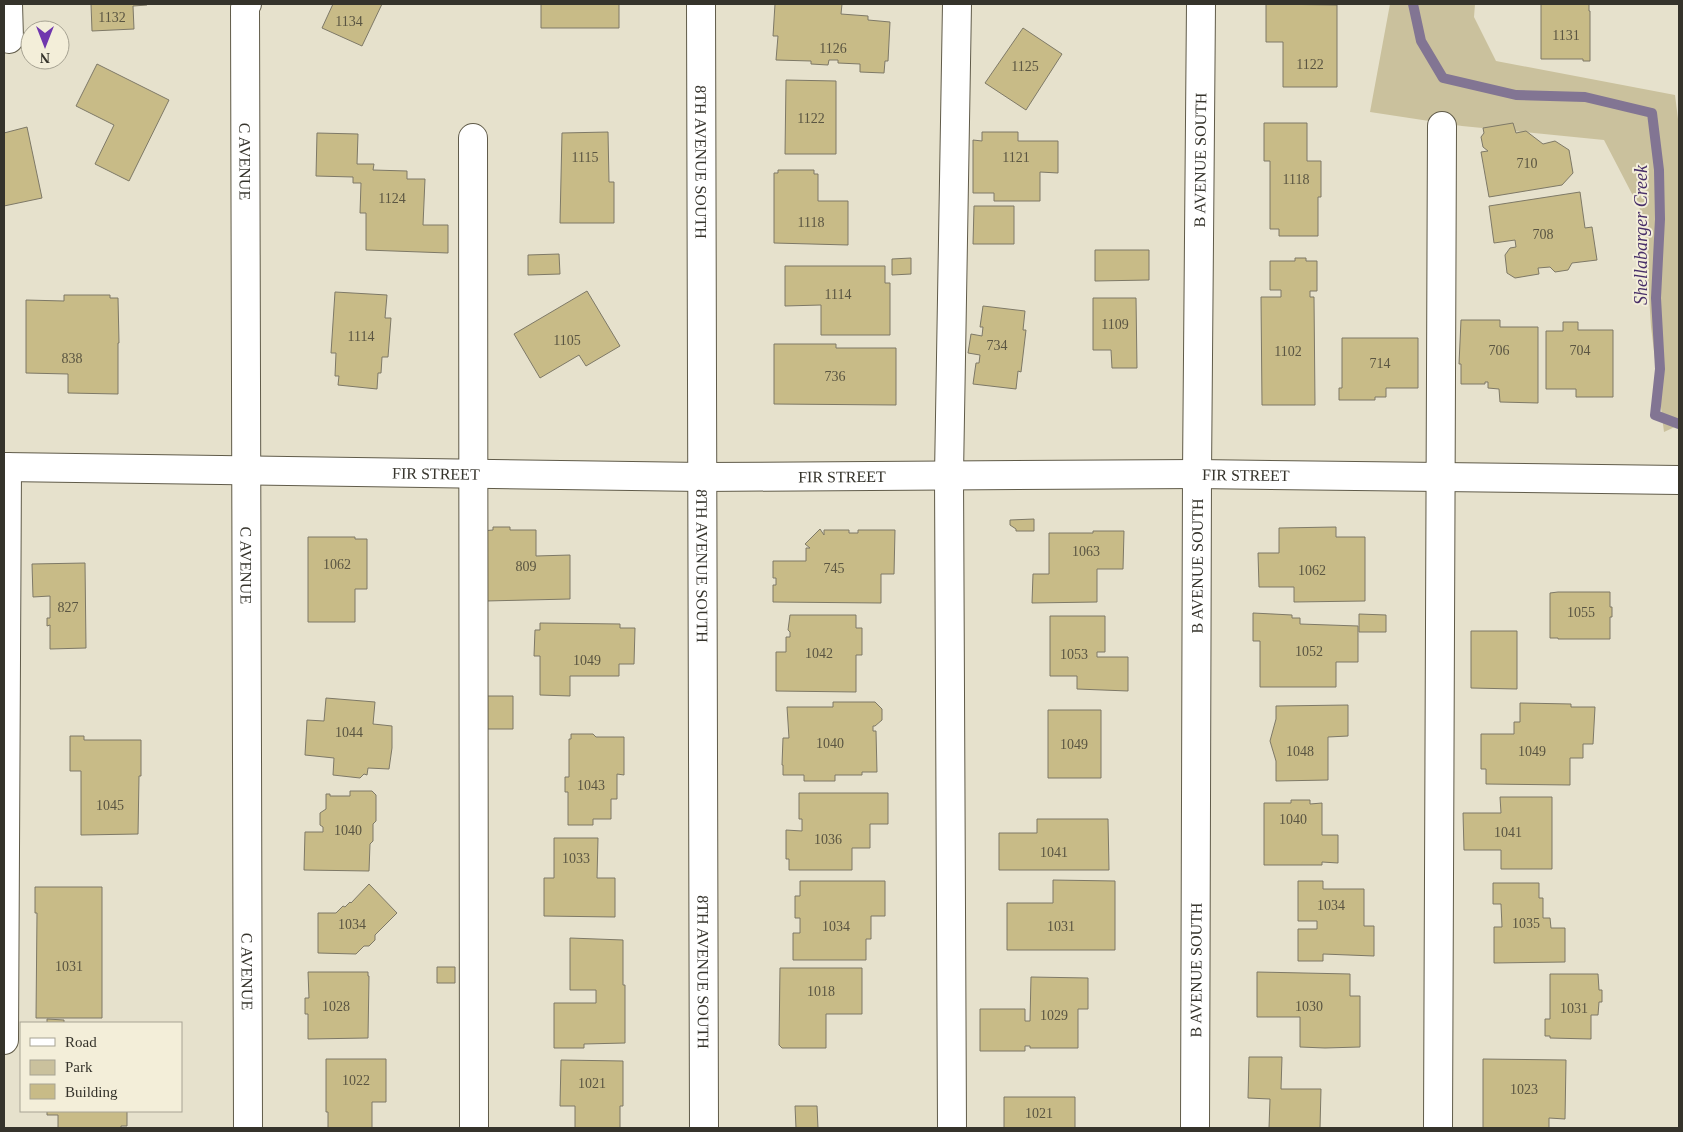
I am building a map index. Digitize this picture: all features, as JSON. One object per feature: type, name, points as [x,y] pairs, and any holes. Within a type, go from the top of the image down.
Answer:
[{"type":"street","points":[[8,4],[9,39]]},
{"type":"street","name":"C AVENUE","points":[[247,4],[248,1128]]},
{"type":"street","name":"8TH AVENUE SOUTH","points":[[701,4],[704,1128]]},
{"type":"street","points":[[952,1128],[949,476],[957,4]]},
{"type":"street","name":"B AVENUE SOUTH","points":[[1195,1128],[1201,4]]},
{"type":"street","points":[[1438,1128],[1442,126]]},
{"type":"street","points":[[473,138],[474,1128]]},
{"type":"street","points":[[4,1040],[6,467]]},
{"type":"street","name":"FIR STREET","points":[[6,467],[702,477],[1197,474],[1679,480]]},
{"type":"green space","points":[[1390,4],[1475,4],[1474,17],[1496,61],[1675,95],[1679,127],[1679,425],[1664,432],[1651,327],[1644,217],[1604,140],[1462,126],[1370,112]]},
{"type":"building","points":[[91,4],[147,5],[133,6],[134,29],[92,31]]},
{"type":"building","points":[[333,4],[382,4],[362,46],[322,28]]},
{"type":"building","points":[[541,4],[619,4],[619,28],[541,28]]},
{"type":"building","points":[[775,4],[842,4],[841,14],[868,16],[868,20],[890,22],[888,61],[885,61],[884,73],[860,72],[860,64],[838,63],[838,60],[829,60],[828,65],[811,64],[811,61],[776,60],[778,36],[773,36]]},
{"type":"building","points":[[1266,4],[1337,5],[1337,87],[1283,87],[1283,42],[1266,42]]},
{"type":"building","points":[[1541,4],[1589,4],[1590,61],[1583,61],[1583,59],[1541,59]]},
{"type":"building","points":[[1023,28],[1062,54],[1026,110],[985,83]]},
{"type":"building","points":[[97,64],[169,100],[129,181],[95,164],[114,125],[76,106]]},
{"type":"building","points":[[786,80],[836,81],[836,154],[785,154]]},
{"type":"building","points":[[1264,123],[1307,123],[1307,161],[1321,161],[1321,197],[1318,197],[1318,236],[1279,236],[1279,229],[1270,229],[1270,161],[1264,161]]},
{"type":"building","points":[[1513,123],[1516,133],[1526,131],[1543,144],[1555,141],[1569,150],[1573,173],[1562,185],[1489,197],[1481,152],[1488,151],[1483,147],[1481,137],[1484,133],[1483,128]]},
{"type":"building","points":[[27,127],[42,198],[4,206],[4,133]]},
{"type":"building","points":[[608,132],[609,182],[614,182],[614,223],[560,223],[562,133]]},
{"type":"building","points":[[982,132],[1018,132],[1018,141],[1058,141],[1058,173],[1040,172],[1040,201],[994,201],[994,193],[973,193],[973,140],[982,141]]},
{"type":"building","points":[[317,133],[358,134],[357,164],[374,164],[373,170],[407,171],[407,179],[425,179],[423,225],[448,225],[448,253],[366,250],[366,213],[360,213],[361,183],[353,183],[353,177],[316,176]]},
{"type":"building","points":[[778,170],[814,170],[814,174],[818,174],[818,201],[848,201],[848,245],[774,243],[774,173],[778,173]]},
{"type":"building","points":[[1580,192],[1585,228],[1592,227],[1597,260],[1572,263],[1568,270],[1555,272],[1550,267],[1538,268],[1539,274],[1515,278],[1507,273],[1505,255],[1510,248],[1516,247],[1515,240],[1494,243],[1489,206]]},
{"type":"building","points":[[974,206],[1014,206],[1014,244],[973,244]]},
{"type":"building","points":[[1095,250],[1149,250],[1149,280],[1095,281]]},
{"type":"building","points":[[559,254],[560,274],[528,275],[528,255]]},
{"type":"building","points":[[911,258],[911,274],[892,275],[892,259]]},
{"type":"building","points":[[1295,258],[1317,261],[1317,291],[1310,291],[1310,297],[1314,297],[1315,405],[1262,405],[1261,297],[1281,297],[1281,290],[1270,290],[1270,261],[1295,261]]},
{"type":"building","points":[[785,266],[885,266],[885,283],[890,283],[890,335],[821,335],[821,305],[785,306]]},
{"type":"building","points":[[587,291],[620,346],[586,366],[579,355],[540,378],[514,334]]},
{"type":"building","points":[[335,292],[387,295],[385,318],[391,318],[388,357],[382,357],[377,389],[338,385],[339,376],[335,376],[336,353],[331,353]]},
{"type":"building","points":[[64,295],[110,295],[110,298],[118,298],[118,394],[68,393],[68,374],[26,373],[26,300],[64,301]]},
{"type":"building","points":[[1093,298],[1136,298],[1137,368],[1112,368],[1111,350],[1093,350]]},
{"type":"building","points":[[983,306],[1025,311],[1023,330],[1026,330],[1021,372],[1018,371],[1016,389],[973,384],[976,363],[979,363],[980,355],[968,353],[971,334],[982,336],[983,327],[980,327]]},
{"type":"building","points":[[1461,320],[1500,320],[1500,327],[1538,327],[1538,403],[1500,402],[1499,389],[1488,388],[1488,382],[1485,382],[1485,384],[1461,384],[1461,364],[1459,364]]},
{"type":"building","points":[[1563,322],[1578,322],[1578,330],[1613,330],[1613,397],[1576,397],[1576,389],[1546,389],[1546,331],[1563,331]]},
{"type":"building","points":[[1342,338],[1418,338],[1418,388],[1386,388],[1386,397],[1375,397],[1375,400],[1339,400],[1339,388],[1342,388]]},
{"type":"building","points":[[774,344],[836,344],[836,348],[896,348],[896,405],[774,404]]},
{"type":"building","points":[[1034,519],[1034,531],[1016,531],[1010,525],[1010,520]]},
{"type":"building","points":[[493,527],[510,527],[510,530],[536,530],[536,556],[570,555],[570,599],[486,601],[481,531],[493,530]]},
{"type":"building","points":[[1336,527],[1336,537],[1365,537],[1365,601],[1294,602],[1294,587],[1259,587],[1258,553],[1279,553],[1279,528]]},
{"type":"building","points":[[820,529],[824,535],[824,530],[849,530],[849,533],[858,533],[858,530],[895,530],[894,574],[881,574],[881,603],[773,602],[773,585],[776,585],[776,578],[773,578],[773,561],[806,561],[806,548],[810,548],[805,544]]},
{"type":"building","points":[[1093,531],[1124,531],[1123,569],[1097,569],[1097,602],[1032,603],[1033,574],[1049,574],[1049,533],[1093,533]]},
{"type":"building","points":[[308,537],[355,537],[355,539],[367,539],[367,589],[355,589],[355,622],[308,622]]},
{"type":"building","points":[[85,563],[86,648],[50,649],[50,625],[47,626],[47,618],[50,618],[50,596],[33,597],[32,564]]},
{"type":"building","points":[[1610,592],[1612,617],[1610,617],[1610,639],[1550,638],[1550,593]]},
{"type":"building","points":[[1253,613],[1292,615],[1292,618],[1300,618],[1300,624],[1358,626],[1358,662],[1336,662],[1336,687],[1260,687],[1260,641],[1253,641]]},
{"type":"building","points":[[1359,614],[1386,615],[1386,632],[1359,632]]},
{"type":"building","points":[[790,615],[856,615],[856,628],[862,628],[862,655],[856,655],[856,692],[776,691],[776,652],[786,652],[786,637],[790,637],[788,630]]},
{"type":"building","points":[[1050,616],[1105,616],[1105,652],[1097,652],[1097,657],[1128,657],[1128,691],[1077,689],[1077,676],[1050,676]]},
{"type":"building","points":[[540,623],[620,624],[620,628],[635,628],[634,664],[619,664],[619,676],[570,676],[570,696],[540,695],[540,656],[534,656],[535,630],[540,630]]},
{"type":"building","points":[[1471,631],[1517,631],[1517,689],[1471,688]]},
{"type":"building","points":[[480,696],[513,696],[513,729],[480,729]]},
{"type":"building","points":[[326,698],[375,702],[373,724],[392,726],[392,748],[389,769],[368,768],[367,775],[364,774],[360,778],[333,775],[334,758],[305,755],[307,720],[324,721]]},
{"type":"building","points":[[833,702],[875,702],[882,709],[882,720],[873,726],[873,731],[876,731],[877,772],[862,772],[862,775],[835,775],[835,781],[804,781],[804,775],[783,775],[783,738],[789,738],[787,707],[833,707]]},
{"type":"building","points":[[1520,703],[1571,704],[1571,707],[1595,707],[1593,744],[1583,744],[1583,758],[1570,758],[1570,785],[1486,784],[1486,769],[1481,769],[1481,734],[1514,734],[1514,722],[1520,722]]},
{"type":"building","points":[[1348,705],[1348,736],[1328,737],[1328,780],[1276,781],[1276,761],[1270,741],[1276,719],[1276,706]]},
{"type":"building","points":[[1048,710],[1101,710],[1101,778],[1048,778]]},
{"type":"building","points":[[571,734],[593,734],[596,737],[624,737],[624,775],[617,774],[617,799],[611,799],[611,819],[593,819],[593,825],[568,825],[568,792],[565,792],[565,777],[569,777],[569,739],[571,739]]},
{"type":"building","points":[[70,736],[84,736],[84,740],[141,740],[138,834],[81,835],[81,771],[70,771]]},
{"type":"building","points":[[350,791],[372,791],[376,795],[376,821],[373,824],[373,841],[370,844],[369,871],[304,870],[305,832],[323,832],[323,827],[320,825],[320,813],[326,809],[326,794],[330,794],[330,796],[350,796]]},
{"type":"building","points":[[799,793],[888,793],[888,824],[870,824],[870,848],[852,848],[852,870],[789,870],[789,859],[786,859],[786,830],[802,831],[802,819],[799,819]]},
{"type":"building","points":[[1500,797],[1552,797],[1552,869],[1501,869],[1501,850],[1464,850],[1463,813],[1501,813]]},
{"type":"building","points":[[1291,800],[1310,800],[1310,804],[1322,803],[1322,835],[1338,835],[1338,863],[1322,862],[1322,865],[1264,865],[1264,803],[1291,803]]},
{"type":"building","points":[[1037,819],[1108,819],[1109,870],[999,870],[999,833],[1037,833]]},
{"type":"building","points":[[554,838],[598,838],[597,878],[615,878],[615,917],[544,916],[544,878],[554,878]]},
{"type":"building","points":[[1053,880],[1115,881],[1115,950],[1007,950],[1007,903],[1053,903]]},
{"type":"building","points":[[800,881],[885,881],[885,916],[871,916],[871,939],[866,939],[866,960],[793,960],[793,933],[800,933],[800,918],[795,918],[795,896],[800,896]]},
{"type":"building","points":[[1298,881],[1323,881],[1323,889],[1364,889],[1364,926],[1374,926],[1374,956],[1323,954],[1323,961],[1298,961],[1298,929],[1317,929],[1317,921],[1298,921]]},
{"type":"building","points":[[1493,883],[1539,883],[1539,898],[1543,898],[1543,918],[1550,918],[1551,928],[1565,928],[1565,962],[1494,963],[1494,927],[1502,927],[1501,904],[1493,904]]},
{"type":"building","points":[[369,884],[397,913],[375,935],[375,940],[369,946],[364,946],[356,954],[318,953],[318,913],[336,913],[343,906],[345,907],[351,903]]},
{"type":"building","points":[[35,887],[102,887],[102,1018],[36,1018],[37,913],[35,913]]},
{"type":"building","points":[[570,938],[623,940],[625,1043],[584,1044],[584,1048],[554,1048],[554,1003],[596,1003],[596,990],[570,990]]},
{"type":"building","points":[[437,967],[455,967],[455,983],[437,983]]},
{"type":"building","points":[[780,968],[862,968],[862,1014],[826,1014],[826,1048],[782,1048],[779,1045]]},
{"type":"building","points":[[308,972],[368,972],[368,1038],[308,1039],[308,1014],[305,1014],[305,998],[309,998]]},
{"type":"building","points":[[1257,972],[1350,974],[1350,996],[1360,996],[1360,1047],[1300,1047],[1300,1017],[1257,1017]]},
{"type":"building","points":[[1550,974],[1598,974],[1599,990],[1602,990],[1602,1002],[1599,1002],[1598,1015],[1591,1015],[1591,1039],[1550,1038],[1550,1036],[1545,1036],[1545,1019],[1550,1019]]},
{"type":"building","points":[[1031,977],[1088,978],[1088,1009],[1078,1009],[1078,1048],[1030,1048],[1030,1046],[1025,1046],[1025,1051],[980,1051],[980,1009],[1025,1009],[1025,1021],[1030,1021]]},
{"type":"building","points":[[47,1019],[64,1020],[64,1022],[47,1022]]},
{"type":"building","points":[[1249,1057],[1282,1057],[1281,1089],[1321,1089],[1320,1128],[1269,1128],[1270,1099],[1248,1098]]},
{"type":"building","points":[[326,1059],[386,1059],[386,1102],[372,1102],[372,1128],[328,1128],[328,1112],[326,1112]]},
{"type":"building","points":[[1483,1059],[1566,1060],[1565,1119],[1549,1118],[1549,1128],[1483,1128]]},
{"type":"building","points":[[561,1060],[623,1061],[623,1106],[620,1106],[620,1128],[575,1128],[575,1106],[560,1106]]},
{"type":"building","points":[[1004,1097],[1075,1097],[1075,1128],[1004,1128]]},
{"type":"building","points":[[795,1106],[817,1106],[818,1128],[796,1128]]},
{"type":"building","points":[[47,1112],[127,1112],[127,1126],[121,1126],[121,1128],[58,1128],[58,1115],[47,1115]]},
{"type":"waterway","name":"Shellabarger Creek","points":[[1413,4],[1421,41],[1443,78],[1516,95],[1585,97],[1652,113],[1659,170],[1660,219],[1656,298],[1660,369],[1655,415],[1679,424]]}]
